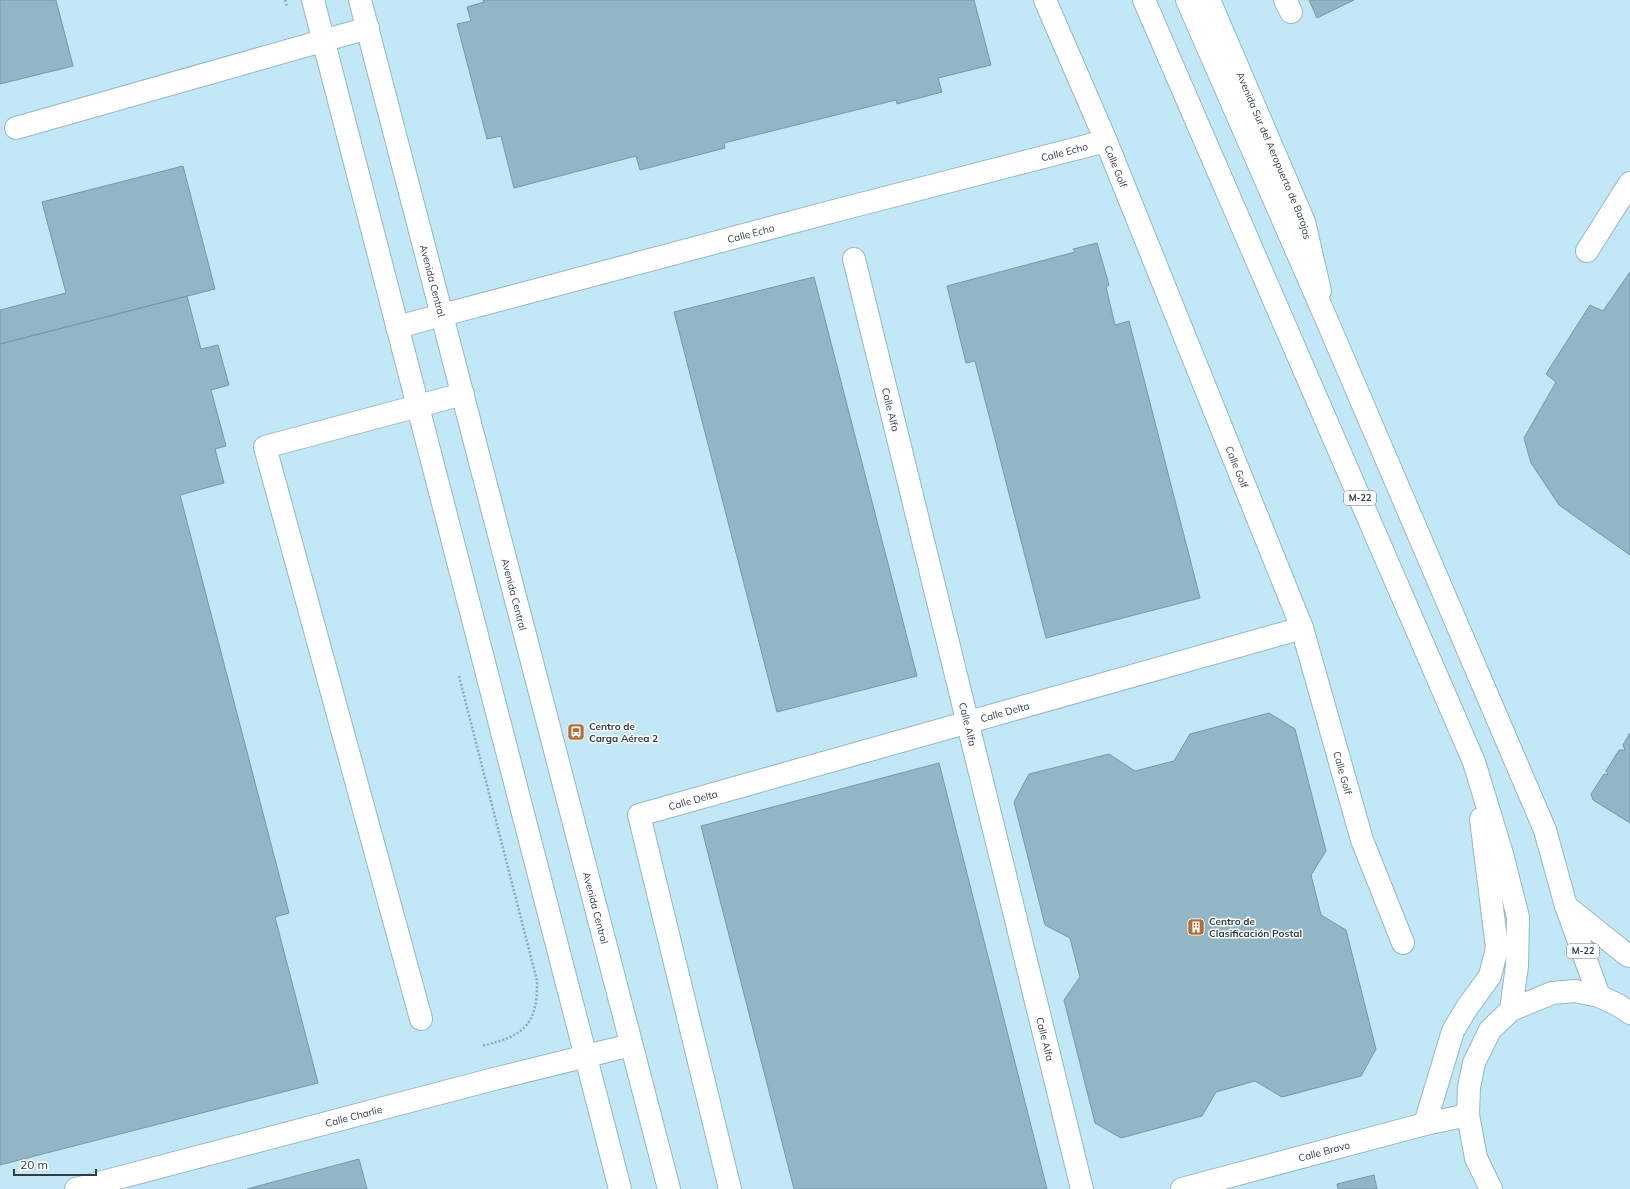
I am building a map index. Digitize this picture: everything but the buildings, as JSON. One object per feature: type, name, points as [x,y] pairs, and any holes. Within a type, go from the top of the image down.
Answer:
[{"type":"street","points":[[313,0],[587,1056],[620,1189]]},
{"type":"street","name":"Avenida Central","points":[[360,0],[669,1189]]},
{"type":"street","name":"Calle Golf","points":[[1045,0],[1106,141],[1302,628],[1362,840],[1403,943]]},
{"type":"street","name":"M-22","points":[[1144,0],[1474,762],[1502,854],[1518,918],[1517,966],[1511,1010]]},
{"type":"street","name":"M-22","points":[[1187,0],[1326,316],[1545,830],[1566,906],[1599,996]]},
{"type":"street","name":"Avenida Sur del Aeropuerto de Barajas","points":[[1209,0],[1304,222],[1326,316]]},
{"type":"street","points":[[16,128],[368,28]]},
{"type":"street","name":"Calle Echo","points":[[397,327],[1106,141]]},
{"type":"street","points":[[1587,251],[1630,184]]},
{"type":"street","name":"Calle Alfa","points":[[854,259],[1082,1189]]},
{"type":"street","points":[[420,1019],[265,447],[463,394]]},
{"type":"street","name":"Calle Delta","points":[[730,1189],[639,815],[1302,628]]},
{"type":"street","points":[[1425,1124],[1454,1031],[1466,1009],[1490,976],[1497,948],[1474,762]]},
{"type":"street","points":[[1566,906],[1626,955],[1630,956]]},
{"type":"street","points":[[1491,1189],[1476,1158],[1468,1115],[1469,1087],[1474,1063],[1490,1030],[1511,1010],[1552,992],[1575,991],[1599,996],[1618,1005],[1630,1013]]},
{"type":"street","name":"Calle Charlie","points":[[76,1189],[631,1045]]},
{"type":"street","name":"Calle Bravo","points":[[1182,1189],[1425,1124],[1468,1115]]},
{"type":"path","points":[[458,669],[537,981],[538,1000],[532,1017],[522,1031],[504,1041],[481,1046]]},
{"type":"place","name":"Centro de Carga Aérea 2","points":[[576,732]]},
{"type":"place","name":"Centro de Clasificación Postal","points":[[1196,927]]}]
